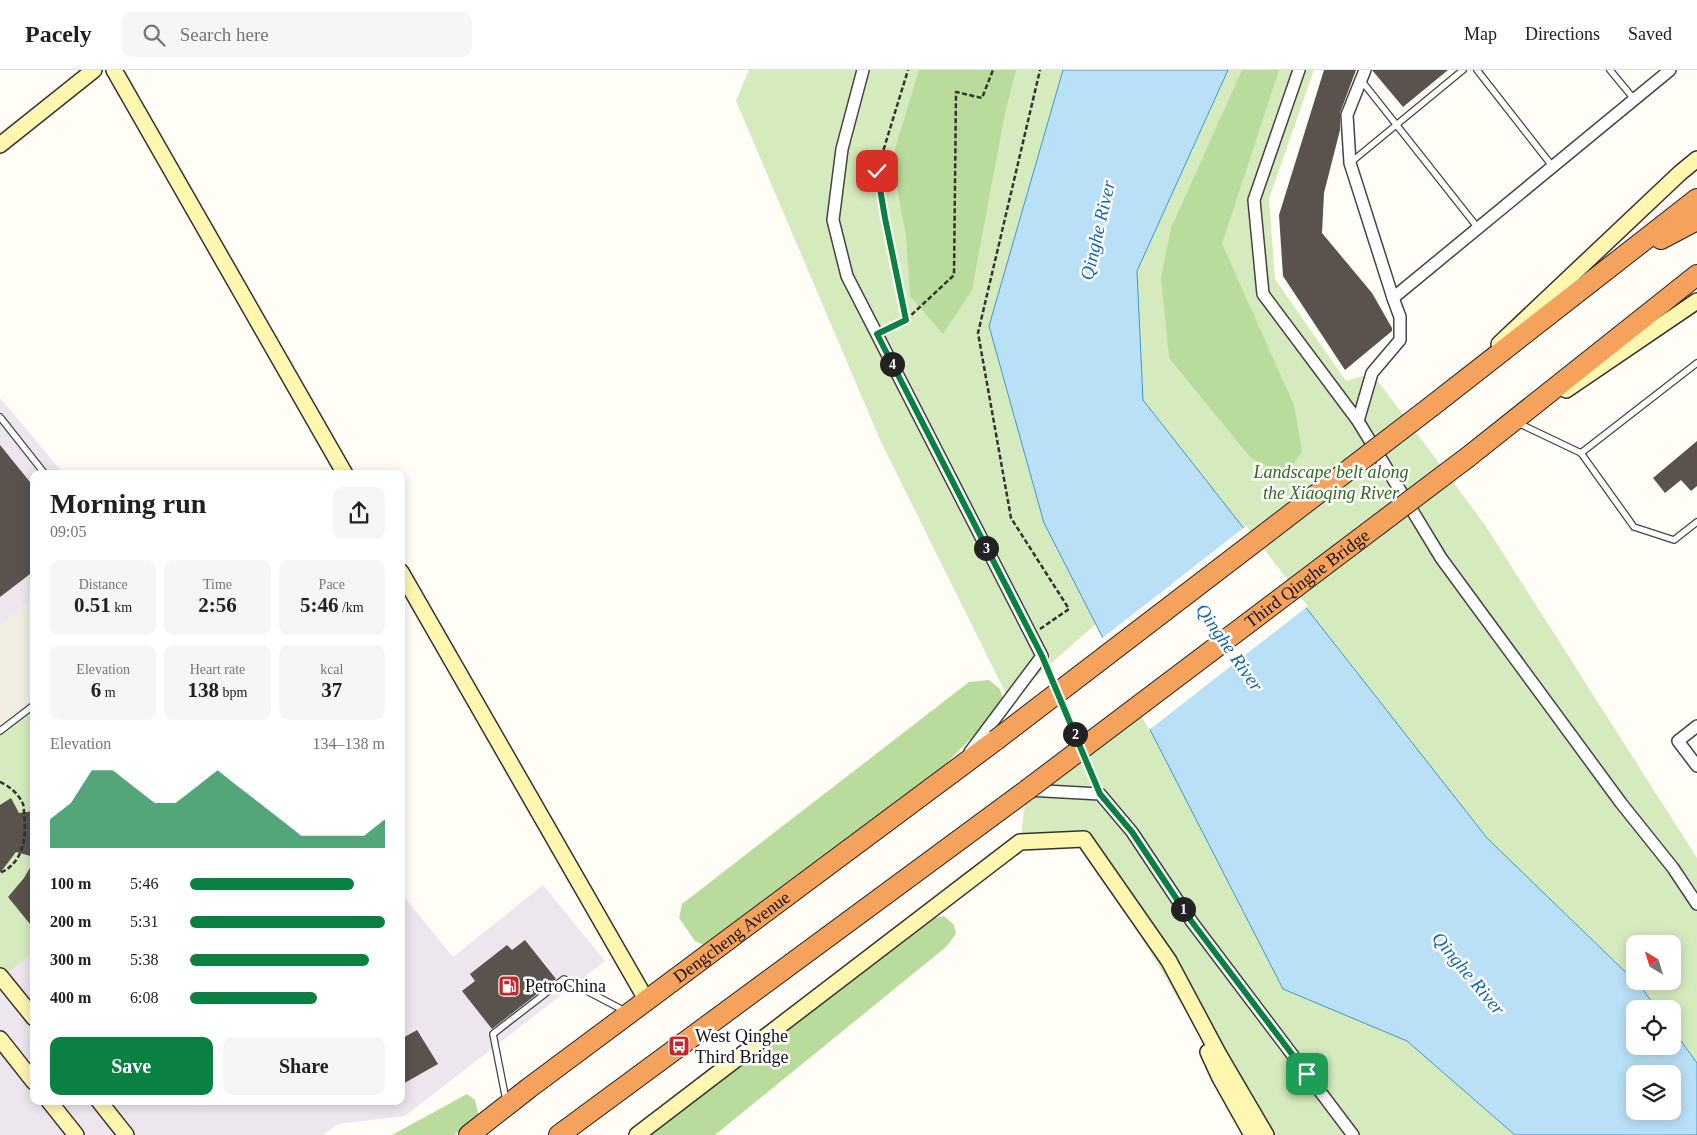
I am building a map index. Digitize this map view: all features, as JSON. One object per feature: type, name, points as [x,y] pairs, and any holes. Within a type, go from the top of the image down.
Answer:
[{"type":"highway","points":[[1432,406],[1697,199]]},
{"type":"highway","points":[[1616,263],[1697,220]]},
{"type":"highway","points":[[1658,306],[1697,263]]},
{"type":"highway","points":[[1658,306],[1697,275]]},
{"type":"highway","name":"Third Qinghe Bridge","points":[[1027,790],[1468,457],[1658,306]]},
{"type":"highway","name":"Dengcheng Avenue","points":[[469,1135],[629,1013],[996,740],[1432,406]]},
{"type":"highway","points":[[560,1135],[1027,790]]},
{"type":"street","points":[[0,145],[94,70]]},
{"type":"street","points":[[114,70],[343,470]]},
{"type":"street","points":[[863,70],[842,149],[833,220],[847,276],[1042,656],[958,768]]},
{"type":"street","points":[[1299,70],[1254,200],[1263,294],[1358,421],[1441,558],[1621,803],[1673,868],[1697,904]]},
{"type":"street","points":[[1393,298],[1670,70]]},
{"type":"street","points":[[1358,421],[1372,372],[1400,340],[1400,318],[1350,162],[1347,115],[1363,75]]},
{"type":"street","points":[[1432,406],[1697,159]]},
{"type":"street","points":[[1468,457],[1697,301]]},
{"type":"street","points":[[405,579],[647,1001]]},
{"type":"street","points":[[1697,726],[1678,741],[1697,766]]},
{"type":"street","points":[[1027,790],[1100,794],[1132,832],[1192,922],[1353,1135]]},
{"type":"street","points":[[638,1135],[1020,842],[1084,839],[1169,961],[1218,1053],[1266,1135]]},
{"type":"street","points":[[1169,961],[1219,1076],[1252,1135]]},
{"type":"street","points":[[0,976],[30,1013]]},
{"type":"street","points":[[0,1040],[30,1077]]},
{"type":"street","points":[[52,1105],[76,1135]]},
{"type":"street","points":[[102,1105],[126,1135]]},
{"type":"lane","points":[[1350,162],[1463,70]]},
{"type":"lane","points":[[1477,70],[1552,167]]},
{"type":"lane","points":[[1610,70],[1634,99]]},
{"type":"lane","points":[[1363,75],[1397,124],[1478,228]]},
{"type":"lane","points":[[1581,453],[1697,363]]},
{"type":"lane","points":[[0,417],[42,470]]},
{"type":"lane","points":[[1518,423],[1581,453],[1634,527],[1674,540],[1697,522]]},
{"type":"lane","points":[[0,731],[30,708]]},
{"type":"lane","points":[[507,1105],[493,1034],[564,979],[629,1013]]},
{"type":"path","points":[[906,320],[877,171],[908,70]]},
{"type":"path","points":[[877,334],[906,320],[954,275],[956,92],[982,98],[994,70]]},
{"type":"path","points":[[1032,636],[1069,609],[1011,518],[978,333],[1040,70]]},
{"type":"path","points":[[1061,702],[1077,738]]},
{"type":"path","points":[[1084,757],[1100,794]]},
{"type":"path","points":[[0,782],[7,785],[23,804],[26,834],[18,859],[10,869],[0,873]]},
{"type":"shaded area","points":[[0,398],[61,470],[30,470],[30,1105],[405,1105],[405,898],[453,957],[543,885],[605,961],[405,1116],[338,1124],[323,1135],[0,1135]]},
{"type":"shaded area","points":[[30,601],[30,708],[0,731],[0,624]]},
{"type":"green space","points":[[749,70],[1063,70],[989,326],[1044,523],[1096,624],[1009,700],[881,442],[736,101]]},
{"type":"green space","points":[[919,70],[1016,70],[1005,113],[972,290],[943,334],[910,296],[906,236],[892,159]]},
{"type":"green space","name":"Landscape belt along the Xiaoqing River","points":[[1228,70],[1314,70],[1269,199],[1275,279],[1346,381],[1372,373],[1485,525],[1697,858],[1697,1063],[1681,1041],[1681,1000],[1650,1000],[1642,990],[1681,990],[1681,935],[1626,935],[1626,972],[1487,838],[1334,648],[1143,400],[1137,271]]},
{"type":"green space","points":[[1242,70],[1279,70],[1222,244],[1294,405],[1302,451],[1285,477],[1250,457],[1169,358],[1161,278],[1171,228]]},
{"type":"green space","points":[[989,680],[1000,689],[1003,699],[986,723],[939,771],[706,946],[695,941],[679,918],[682,904],[969,682]]},
{"type":"green space","points":[[1139,706],[1283,989],[1407,1041],[1515,1135],[1258,1135],[1084,839],[1020,842],[1027,790]]},
{"type":"green space","points":[[30,708],[30,954],[0,980],[0,732]]},
{"type":"green space","points":[[944,916],[954,925],[956,934],[946,947],[715,1135],[647,1135],[930,919]]},
{"type":"green space","points":[[467,1094],[475,1100],[479,1116],[454,1135],[392,1135]]},
{"type":"water","name":"Qinghe River","points":[[1063,70],[1228,70],[1137,271],[1143,400],[1487,838],[1626,972],[1626,990],[1643,990],[1650,1000],[1626,1000],[1626,1055],[1681,1055],[1681,1041],[1697,1063],[1697,1135],[1515,1135],[1407,1041],[1283,989],[1044,523],[989,326]]},
{"type":"pier","points":[[1246,526],[1308,606],[1149,730],[1101,639]]},
{"type":"building","points":[[1324,70],[1356,70],[1340,113],[1340,130],[1324,193],[1322,233],[1372,293],[1392,328],[1392,331],[1345,370],[1283,276],[1279,215]]},
{"type":"building","points":[[1372,70],[1448,70],[1403,107]]},
{"type":"building","points":[[1697,441],[1697,486],[1691,491],[1681,480],[1665,493],[1653,478]]},
{"type":"building","points":[[0,445],[30,482],[30,574],[0,597]]},
{"type":"building","points":[[11,798],[19,813],[30,812],[30,856],[16,852],[0,873],[0,805]]},
{"type":"building","points":[[30,868],[30,924],[8,897]]},
{"type":"building","name":"PetroChina","points":[[525,940],[556,979],[492,1029],[462,991],[475,981],[470,974],[507,945],[512,950]]},
{"type":"building","points":[[417,1030],[438,1064],[405,1083],[405,1037]]},
{"type":"place","name":"PetroChina","points":[[509,986]]},
{"type":"place","name":"West Qinghe Third Bridge","points":[[679,1046]]},
{"type":"route","points":[[877,171],[906,320],[877,334],[1042,656],[1100,794],[1132,832],[1192,922],[1307,1074]]}]
